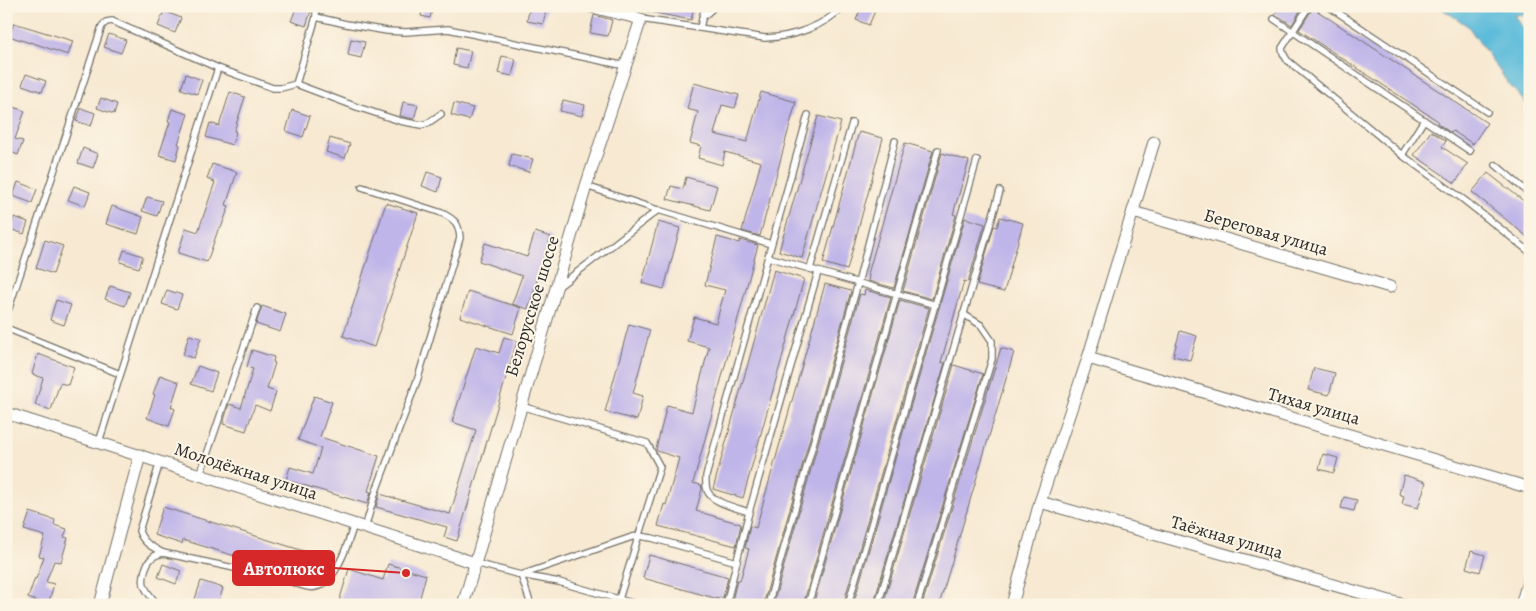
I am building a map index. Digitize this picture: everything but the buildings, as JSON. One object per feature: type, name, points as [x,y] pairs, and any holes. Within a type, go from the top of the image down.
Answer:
[{"type":"street","points":[[588,6],[641,19]]},
{"type":"street","name":"Белорусское шоссе","points":[[463,605],[586,186],[641,19]]},
{"type":"street","points":[[1012,605],[1040,502],[1088,358],[1154,142]]},
{"type":"street","name":"Береговая улица","points":[[1133,212],[1390,287]]},
{"type":"street","name":"Тихая улица","points":[[1088,358],[1530,488]]},
{"type":"street","name":"Молодёжная улица","points":[[6,413],[475,563]]},
{"type":"street","points":[[100,605],[140,455]]},
{"type":"street","name":"Таёжная улица","points":[[1040,502],[1404,605]]},
{"type":"street","points":[[1522,605],[1530,575]]},
{"type":"lane","points":[[296,84],[316,17],[316,6]]},
{"type":"lane","points":[[700,28],[705,6]]},
{"type":"lane","points":[[702,18],[715,6]]},
{"type":"lane","points":[[641,19],[765,38],[779,38],[816,26],[844,6]]},
{"type":"lane","points":[[1309,6],[1282,48],[1287,60],[1402,155],[1464,200],[1530,252]]},
{"type":"lane","points":[[1328,6],[1487,112]]},
{"type":"lane","points":[[316,17],[387,31],[406,32],[448,29],[461,31],[626,66]]},
{"type":"lane","points":[[1274,19],[1470,150]]},
{"type":"lane","points":[[6,317],[102,26],[106,22],[112,21],[218,68],[273,88],[296,84],[400,121],[421,125],[428,123],[440,114]]},
{"type":"lane","points":[[99,442],[218,68]]},
{"type":"lane","points":[[750,512],[714,499],[708,493],[706,476],[808,115]]},
{"type":"lane","points":[[1402,155],[1424,120]]},
{"type":"lane","points":[[810,270],[852,123]]},
{"type":"lane","points":[[768,605],[858,283],[895,141]]},
{"type":"lane","points":[[808,605],[938,150]]},
{"type":"lane","points":[[848,605],[977,160]]},
{"type":"lane","points":[[1496,165],[1530,194]]},
{"type":"lane","points":[[586,186],[772,244]]},
{"type":"lane","points":[[160,462],[140,532],[141,538],[147,544],[163,552],[281,578],[310,587],[317,587],[329,579],[348,543],[360,526],[375,494],[418,378],[460,238],[456,222],[449,216],[362,187]]},
{"type":"lane","points":[[878,605],[1000,191]]},
{"type":"lane","points":[[556,288],[658,210]]},
{"type":"lane","points":[[768,257],[936,305]]},
{"type":"lane","points":[[726,605],[750,512],[818,272]]},
{"type":"lane","points":[[200,474],[257,308]]},
{"type":"lane","points":[[917,605],[992,359],[992,341],[981,325],[964,314]]},
{"type":"lane","points":[[6,328],[120,374]]},
{"type":"lane","points":[[520,406],[647,443],[660,467],[619,599]]},
{"type":"lane","points":[[521,575],[639,536],[737,562]]},
{"type":"lane","points":[[158,605],[147,592],[144,579],[151,558],[163,552]]},
{"type":"lane","points":[[475,563],[521,575],[559,582],[639,605]]},
{"type":"lane","points":[[521,575],[531,605]]},
{"type":"water","points":[[1438,6],[1530,6],[1530,14],[1514,15],[1530,39],[1530,108],[1508,83],[1468,26]]},
{"type":"place","name":"Автолюкс","points":[[406,573]]}]
